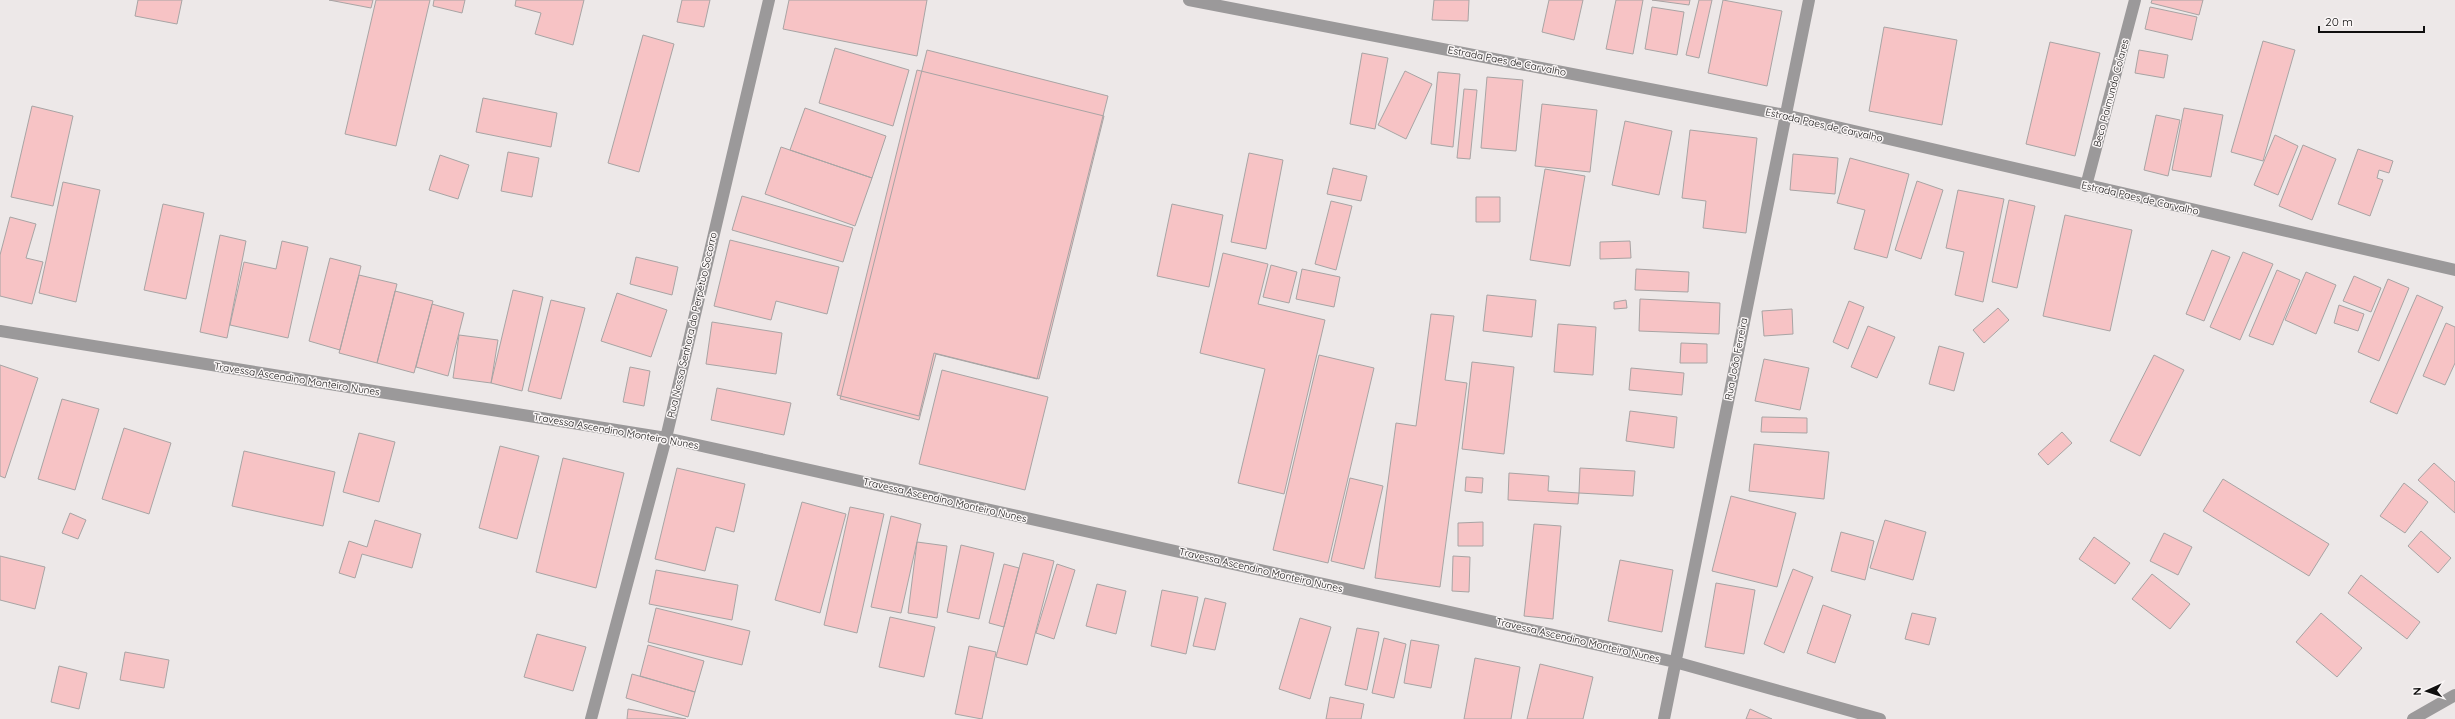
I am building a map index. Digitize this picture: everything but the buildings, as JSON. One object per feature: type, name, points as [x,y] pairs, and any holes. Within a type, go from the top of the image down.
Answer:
[{"type":"street","name":"Rua Nossa Senhora do Perpétuo Socorro","points":[[591,719],[666,438],[769,0]]},
{"type":"street","name":"Estrada Paes de Carvalho","points":[[1189,0],[1785,115],[2086,186],[2455,270]]},
{"type":"street","name":"Rua João Ferreira","points":[[1664,719],[1674,662],[1809,0]]},
{"type":"street","name":"Beco Raimundo Colares","points":[[2086,186],[2135,0]]},
{"type":"street","name":"Travessa Ascendino Monteiro Nunes","points":[[0,332],[666,438],[1674,662],[1880,719]]},
{"type":"street","points":[[2413,719],[2455,695]]}]
